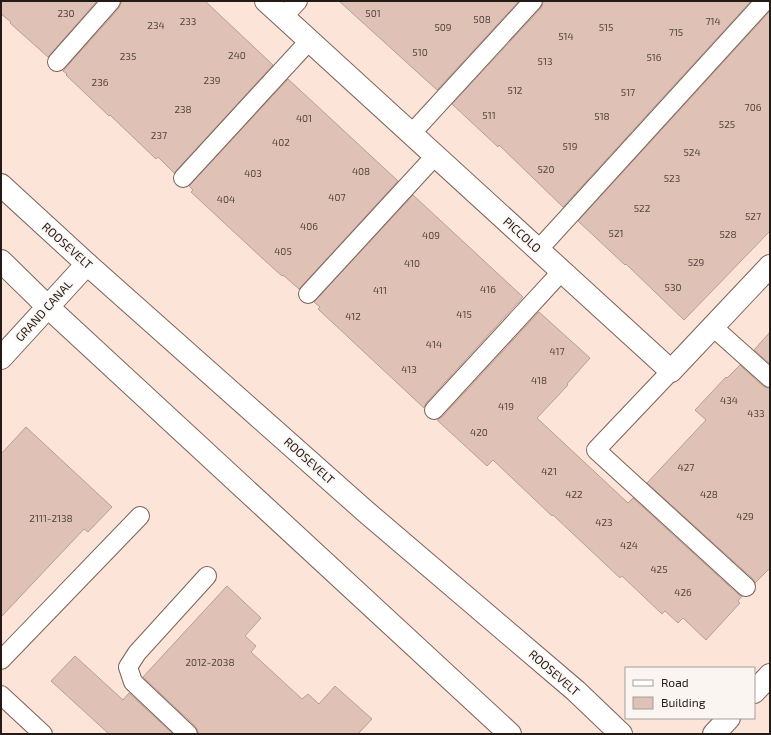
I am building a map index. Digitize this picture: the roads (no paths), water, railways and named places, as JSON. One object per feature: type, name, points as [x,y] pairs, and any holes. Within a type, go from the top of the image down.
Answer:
[{"type":"street","name":"PICCOLO","points":[[266,1],[671,371]]},
{"type":"street","name":"ROOSEVELT","points":[[1,185],[87,264],[371,516],[576,691],[621,734]]},
{"type":"street","points":[[1,261],[48,307],[510,734]]},
{"type":"street","name":"GRAND CANAL","points":[[1,358],[87,264]]},
{"type":"street","points":[[671,371],[770,266]]},
{"type":"street","points":[[755,691],[770,675]]},
{"type":"street","points":[[714,734],[728,719]]},
{"type":"lane","points":[[57,62],[111,1]]},
{"type":"lane","points":[[283,17],[298,1]]},
{"type":"lane","points":[[411,134],[533,1]]},
{"type":"lane","points":[[538,250],[765,1]]},
{"type":"lane","points":[[183,178],[309,41]]},
{"type":"lane","points":[[308,294],[435,156]]},
{"type":"lane","points":[[434,410],[562,271]]},
{"type":"lane","points":[[713,327],[770,378]]},
{"type":"lane","points":[[671,371],[596,450],[746,587]]},
{"type":"lane","points":[[1,660],[140,516]]},
{"type":"lane","points":[[188,734],[133,682],[128,667],[137,653],[207,576]]},
{"type":"lane","points":[[1,695],[43,734]]}]
